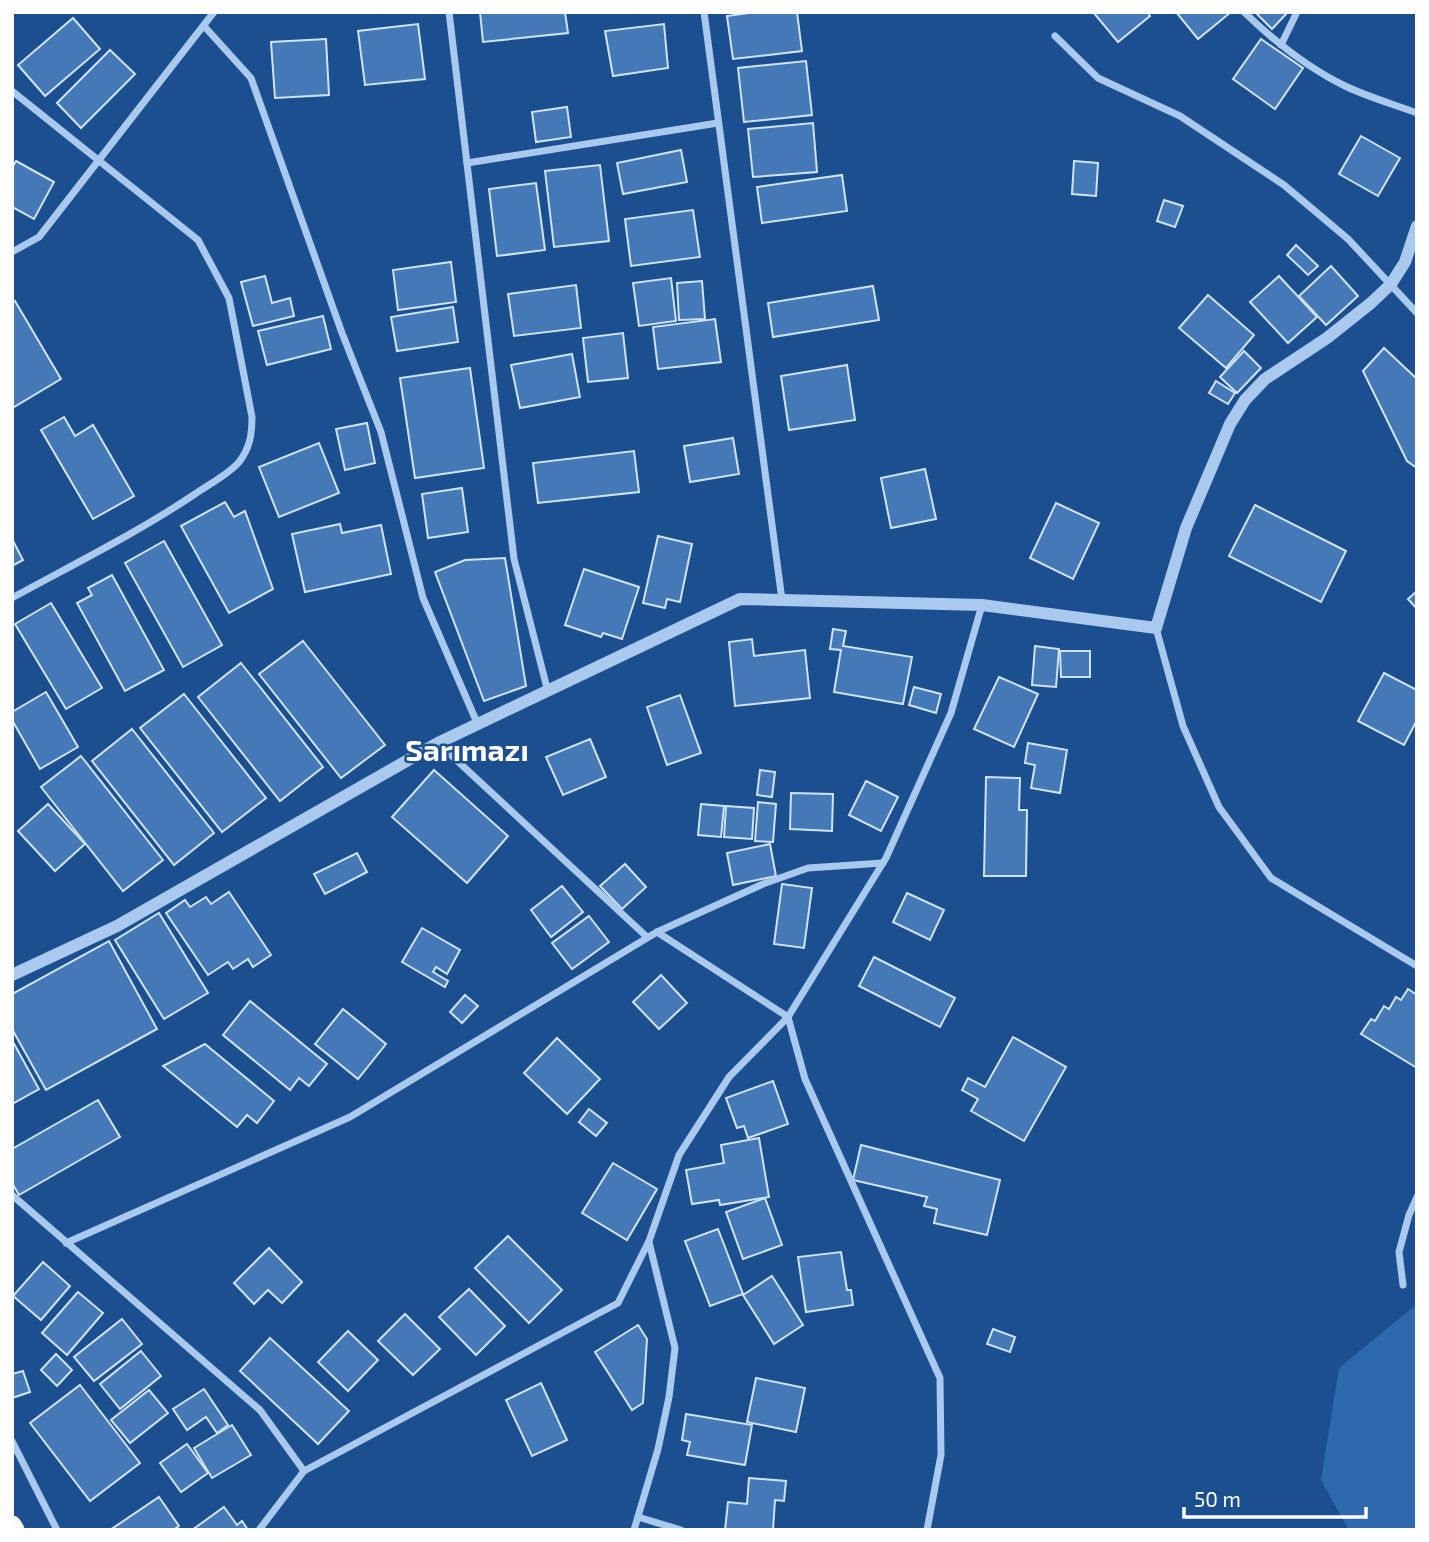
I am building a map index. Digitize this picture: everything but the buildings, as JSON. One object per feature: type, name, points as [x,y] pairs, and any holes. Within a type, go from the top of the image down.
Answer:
[{"type":"highway","points":[[12,1525],[15,1530]]},
{"type":"street","points":[[12,253],[39,237],[214,12]]},
{"type":"street","points":[[449,12],[514,559],[548,692]]},
{"type":"street","points":[[704,12],[782,600]]},
{"type":"street","points":[[1244,12],[1281,45],[1314,69],[1347,86],[1417,113]]},
{"type":"street","points":[[1281,45],[1297,12]]},
{"type":"street","points":[[204,26],[251,78],[342,333],[381,432],[423,598],[478,724]]},
{"type":"street","points":[[1055,36],[1098,78],[1180,116],[1284,185],[1348,239],[1417,313]]},
{"type":"street","points":[[12,90],[198,240],[229,298],[252,417],[248,449],[238,464],[162,517],[12,598]]},
{"type":"street","points":[[467,163],[718,123]]},
{"type":"street","points":[[1417,226],[1405,262],[1391,284],[1327,338],[1265,379],[1245,400],[1230,424],[1186,528],[1156,628],[1184,726],[1219,807],[1271,878],[1417,966]]},
{"type":"street","points":[[12,975],[117,926],[438,743],[740,599],[982,606],[1156,628]]},
{"type":"street","points":[[259,1530],[304,1471],[618,1303],[649,1241],[679,1155],[729,1077],[788,1017],[883,863],[951,713],[982,606]]},
{"type":"street","points":[[438,743],[647,937]]},
{"type":"street","points":[[66,1242],[350,1117],[657,932],[763,884],[808,868],[883,863]]},
{"type":"street","points":[[657,932],[788,1017],[805,1079],[940,1378],[941,1455],[927,1530]]},
{"type":"street","points":[[12,1195],[260,1410],[304,1471]]},
{"type":"street","points":[[1403,1285],[1399,1252],[1417,1197]]},
{"type":"street","points":[[634,1530],[669,1397],[675,1348],[649,1241]]},
{"type":"street","points":[[12,1441],[57,1530]]},
{"type":"street","points":[[638,1517],[681,1530]]},
{"type":"shaded area","points":[[1417,1304],[1417,1530],[1349,1530],[1321,1480],[1339,1368]]},
{"type":"district","name":"Sarımazı","points":[[467,751]]}]
